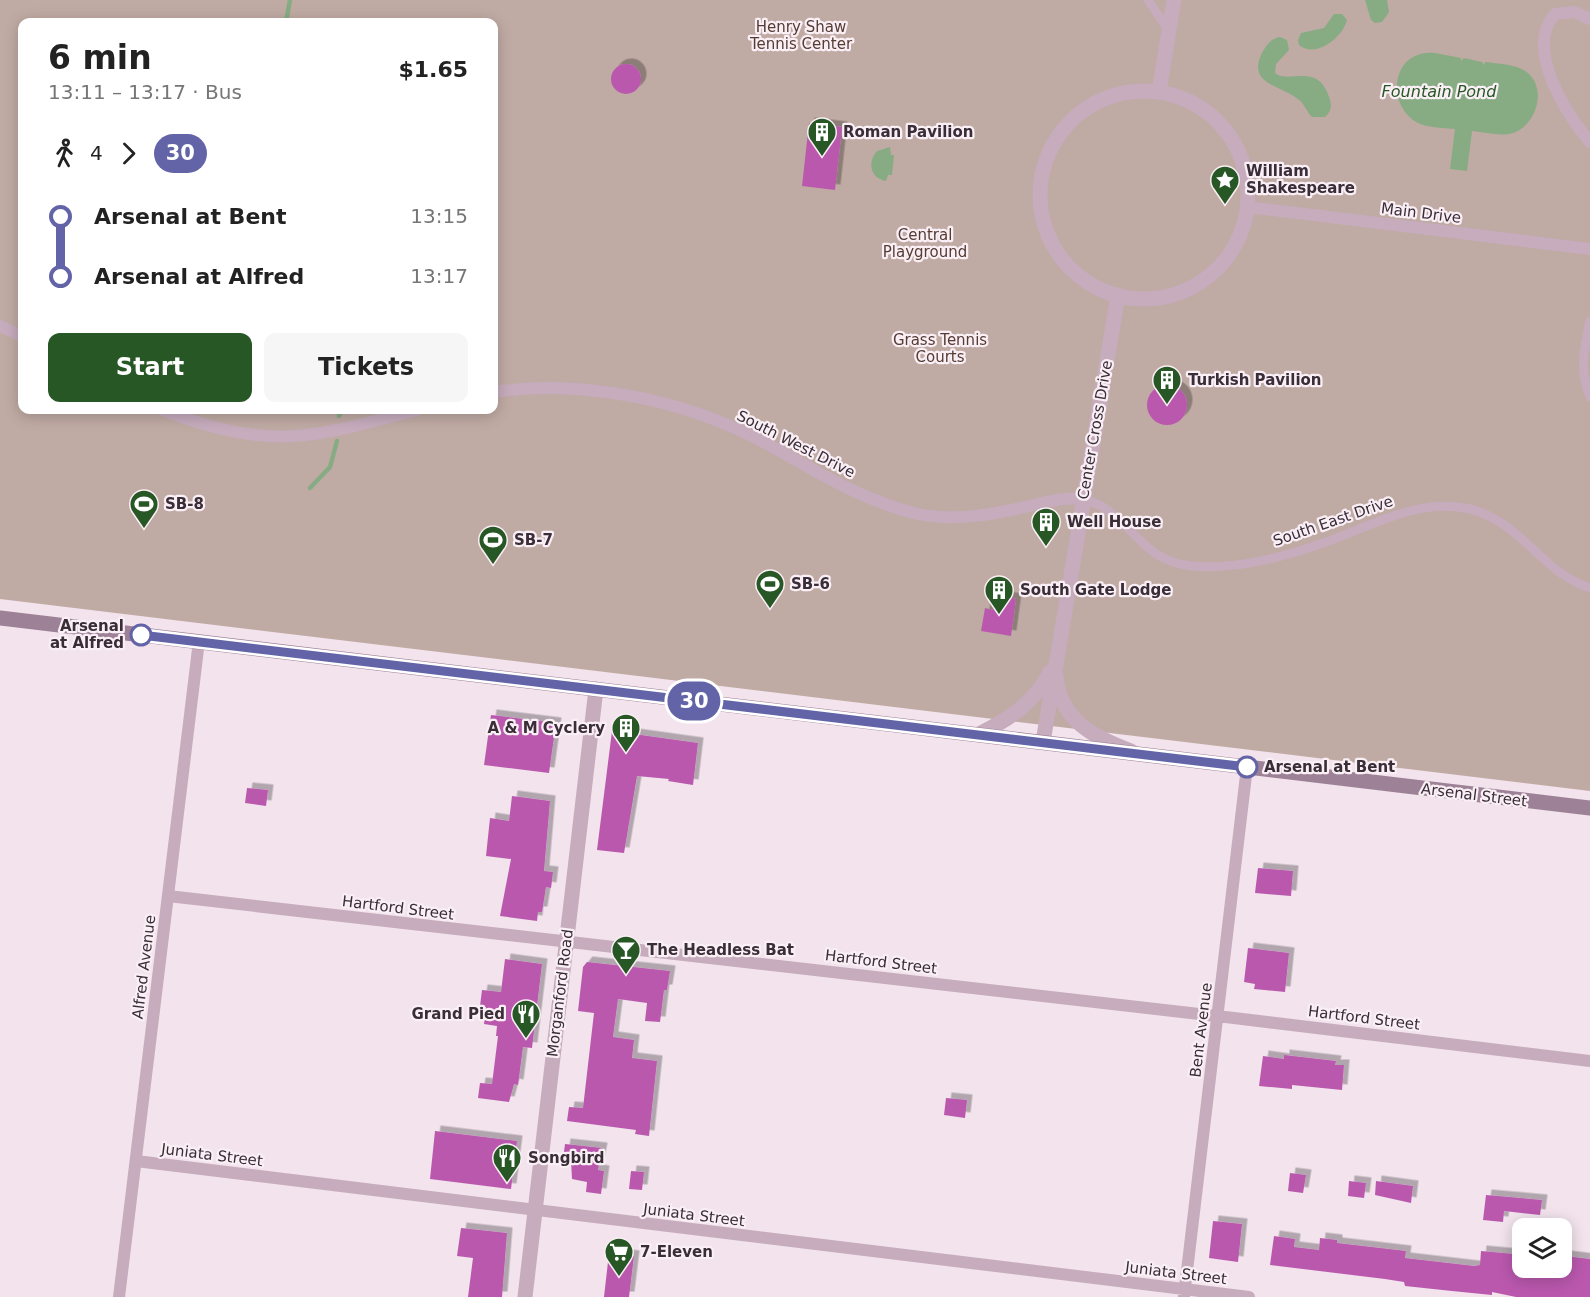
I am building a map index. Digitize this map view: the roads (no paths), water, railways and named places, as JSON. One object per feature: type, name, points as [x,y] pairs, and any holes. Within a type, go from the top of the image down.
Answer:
[{"type":"main road","name":"Arsenal Street","points":[[0,618],[1590,808]]},
{"type":"street","points":[[1148,0],[1169,31]]},
{"type":"street","points":[[1159,92],[1174,0]]},
{"type":"street","points":[[1590,19],[1574,12],[1555,14],[1547,26],[1545,36],[1548,68],[1556,92],[1574,123],[1590,142]]},
{"type":"street","points":[[1131,92],[1159,92],[1184,99],[1199,107],[1225,130],[1244,166],[1248,207],[1235,246],[1216,270],[1200,282],[1163,297],[1118,296],[1082,278],[1057,252],[1043,219],[1040,191],[1042,173],[1056,140],[1081,113],[1113,96],[1131,92]]},
{"type":"street","name":"Main Drive","points":[[1248,207],[1590,249]]},
{"type":"street","name":"Center Cross Drive","points":[[1043,742],[1054,664],[1118,296]]},
{"type":"street","points":[[1590,321],[1582,362],[1583,375],[1590,397]]},
{"type":"street","points":[[0,326],[18,334]]},
{"type":"street","name":"South West Drive","points":[[498,392],[538,387],[570,389],[618,395],[678,408],[735,428],[858,492],[924,515],[963,518],[1054,500],[1083,498]]},
{"type":"street","points":[[176,414],[199,422],[271,436],[323,433],[401,414]]},
{"type":"street","name":"South East Drive","points":[[1083,498],[1109,511],[1145,548],[1160,557],[1190,566],[1208,567],[1249,563],[1300,550],[1377,521],[1414,510],[1441,507],[1468,508],[1505,524],[1561,572],[1590,588]]},
{"type":"street","name":"Alfred Avenue","points":[[119,1297],[199,642]]},
{"type":"street","points":[[979,734],[1024,707],[1043,686],[1054,664]]},
{"type":"street","points":[[1054,664],[1059,693],[1072,718],[1094,734],[1140,754]]},
{"type":"street","name":"Morganford Road","points":[[525,1297],[596,690]]},
{"type":"street","name":"Bent Avenue","points":[[1184,1293],[1219,1016],[1247,767]]},
{"type":"street","name":"Hartford Street","points":[[168,896],[1219,1016],[1590,1061]]},
{"type":"street","name":"Juniata Street","points":[[136,1161],[1184,1293],[1249,1297]]},
{"type":"water","points":[[1365,0],[1387,0],[1389,12],[1382,22],[1375,23],[1371,20]]},
{"type":"water","points":[[1334,14],[1342,14],[1347,20],[1335,39],[1321,48],[1306,49],[1299,45],[1298,40],[1301,33],[1324,28]]},
{"type":"water","points":[[1280,37],[1287,40],[1289,50],[1276,64],[1275,73],[1288,77],[1311,77],[1319,81],[1325,88],[1331,103],[1330,111],[1325,117],[1312,117],[1298,99],[1261,77],[1258,70],[1263,51],[1270,42]]},
{"type":"water","name":"Fountain Pond","points":[[1435,53],[1461,58],[1461,61],[1464,58],[1482,62],[1484,65],[1485,62],[1520,68],[1535,82],[1538,100],[1536,109],[1531,118],[1518,131],[1500,135],[1472,131],[1467,171],[1450,169],[1455,129],[1418,123],[1407,115],[1400,104],[1397,92],[1402,68],[1409,59],[1421,54]]},
{"type":"water","points":[[890,147],[891,155],[894,155],[892,175],[888,175],[886,181],[876,177],[871,165],[877,151]]},
{"type":"waterway","points":[[287,18],[290,0]]},
{"type":"waterway","points":[[310,488],[330,467],[337,441]]},
{"type":"place","name":"Roman Pavilion","points":[[822,158]]},
{"type":"place","name":"William Shakespeare","points":[[1225,206]]},
{"type":"place","name":"Turkish Pavilion","points":[[1167,406]]},
{"type":"place","name":"SB-8","points":[[144,530]]},
{"type":"place","name":"Well House","points":[[1046,548]]},
{"type":"place","name":"SB-7","points":[[493,566]]},
{"type":"place","name":"SB-6","points":[[770,610]]},
{"type":"place","name":"South Gate Lodge","points":[[999,616]]},
{"type":"place","name":"Arsenal at Alfred","points":[[141,635]]},
{"type":"place","name":"A & M Cyclery","points":[[626,754]]},
{"type":"place","name":"Arsenal at Bent","points":[[1247,767]]},
{"type":"place","name":"The Headless Bat","points":[[626,976]]},
{"type":"place","name":"Grand Pied","points":[[526,1040]]},
{"type":"place","name":"Songbird","points":[[507,1184]]},
{"type":"place","name":"7-Eleven","points":[[619,1278]]},
{"type":"park label","name":"Henry Shaw Tennis Center","points":[[801,36]]},
{"type":"park label","name":"Central Playground","points":[[925,244]]},
{"type":"park label","name":"Grass Tennis Courts","points":[[940,348]]}]
